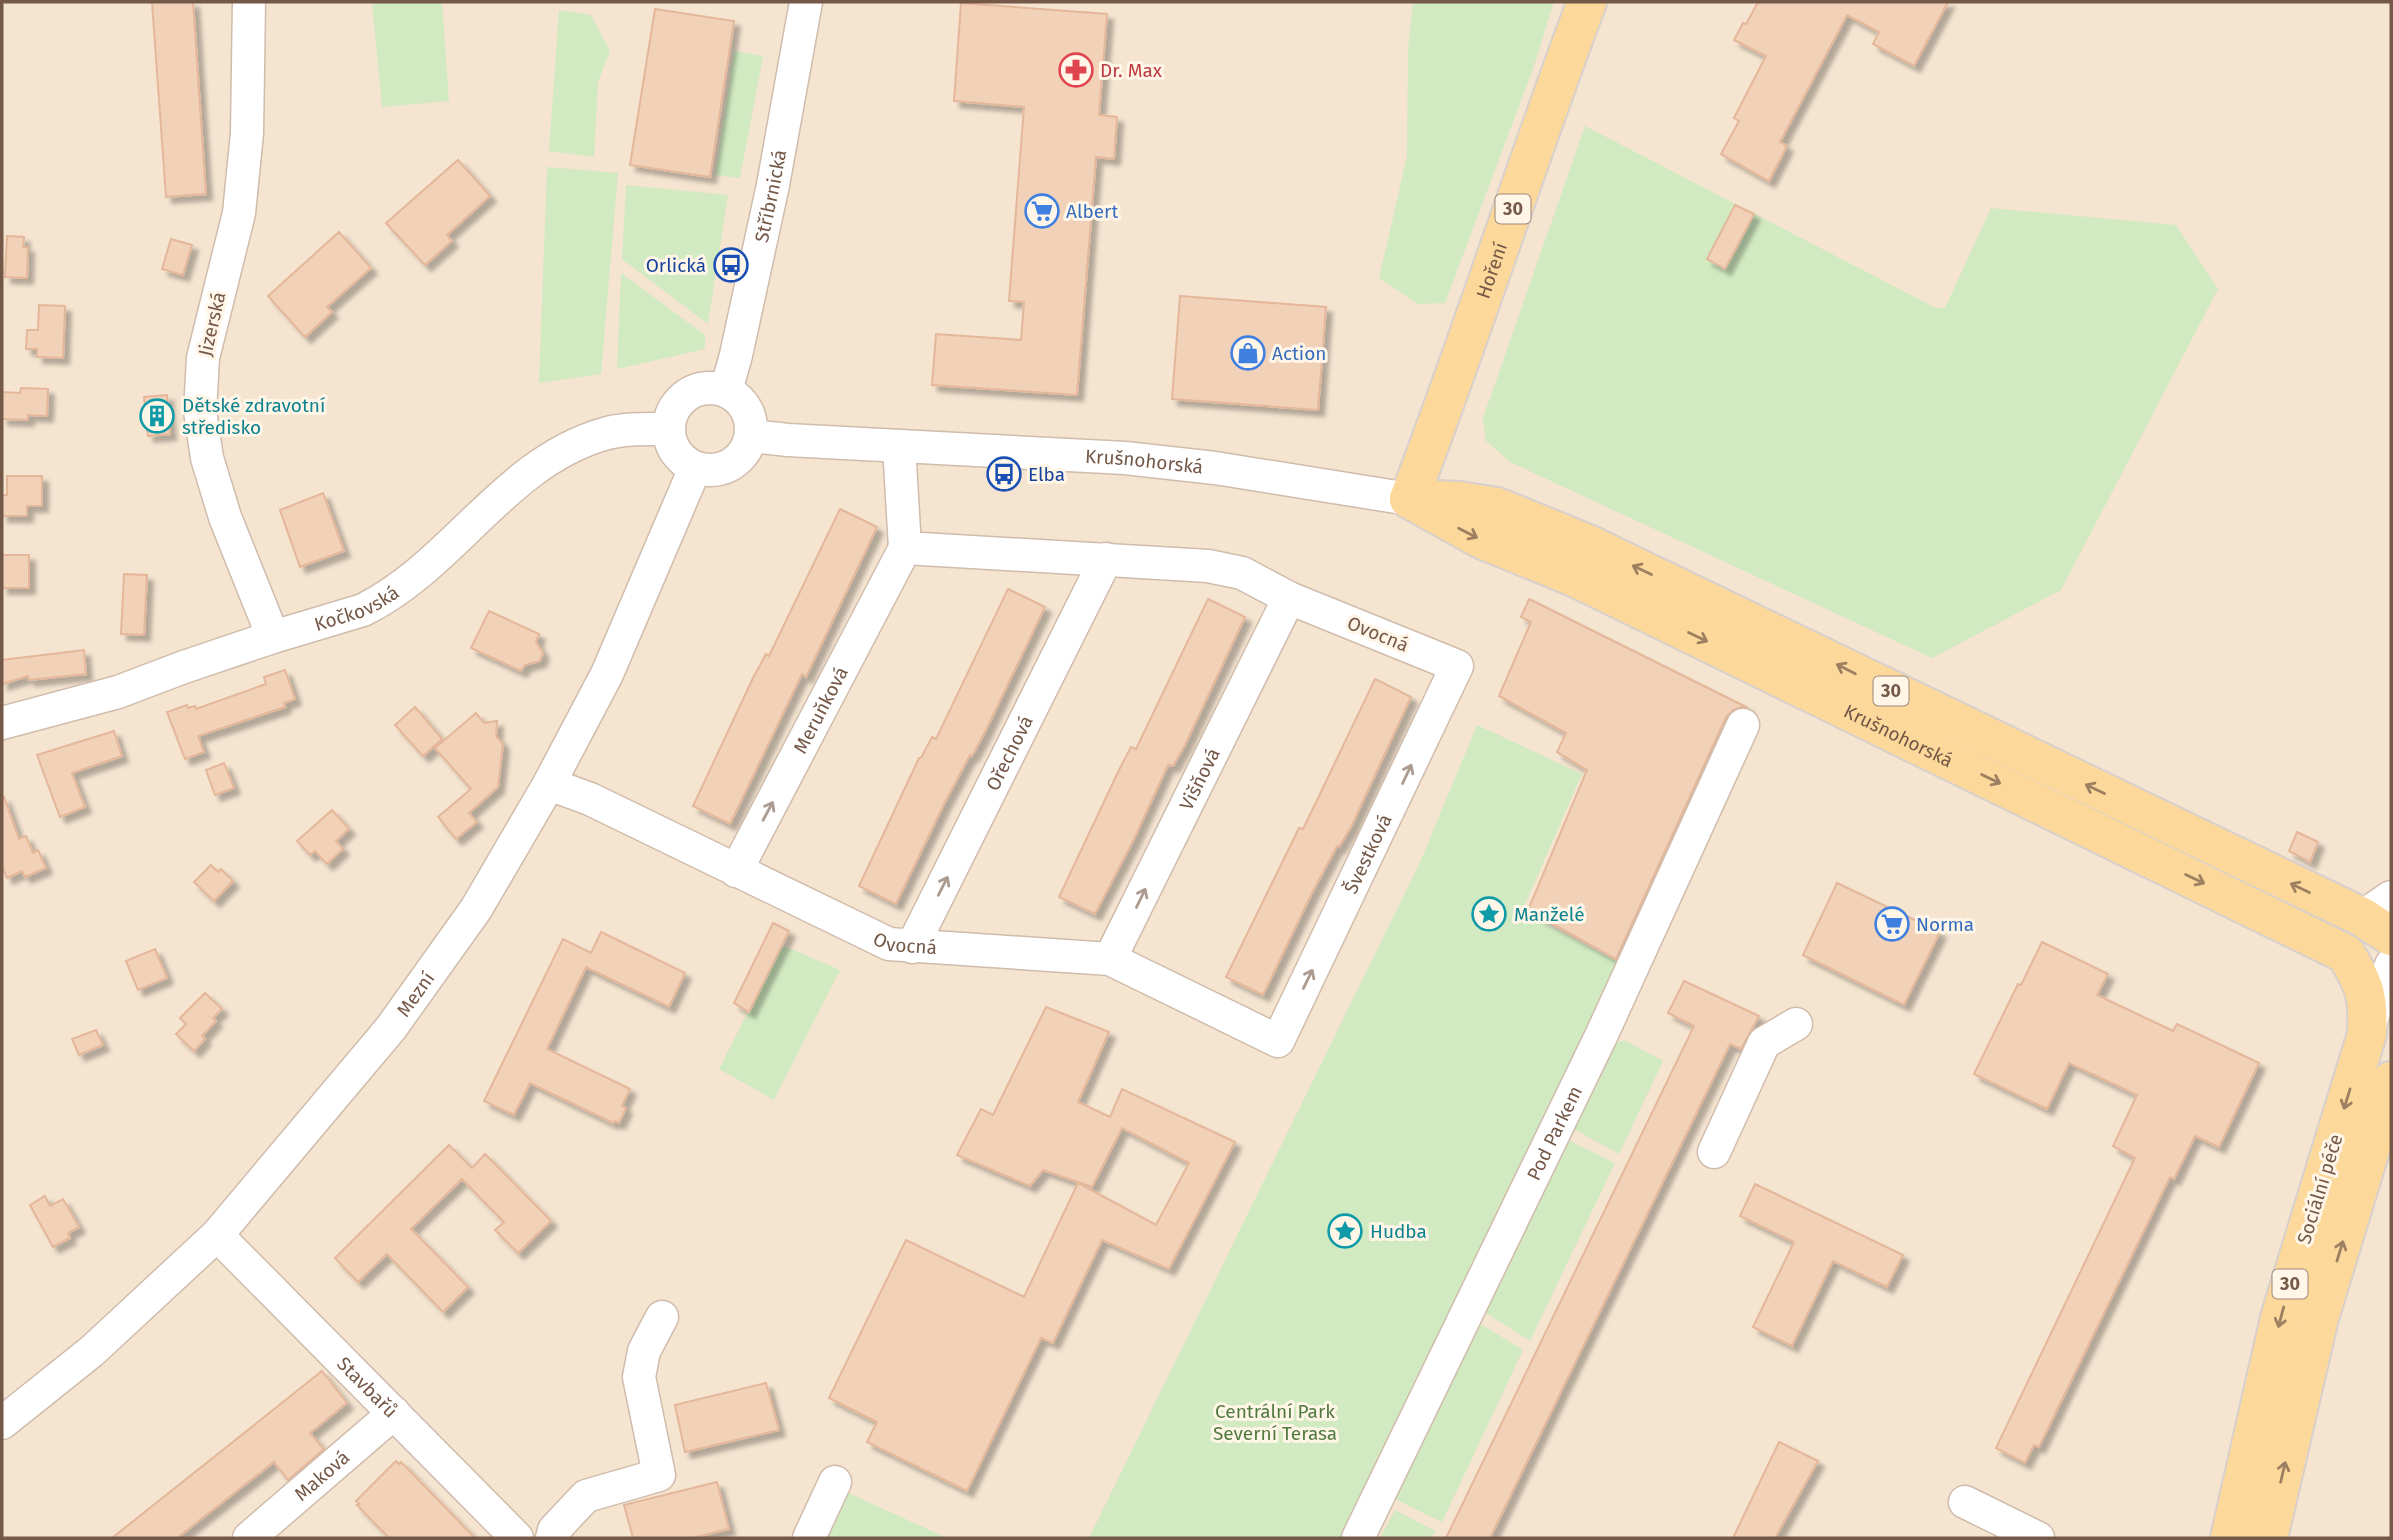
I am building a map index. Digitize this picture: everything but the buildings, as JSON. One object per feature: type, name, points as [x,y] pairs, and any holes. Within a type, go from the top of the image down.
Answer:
[{"type":"main road","name":"Hoření","points":[[1409,499],[1441,416],[1587,2]]},
{"type":"main road","name":"Krušnohorská","points":[[1409,499],[1459,501],[1496,507],[1588,544],[2386,944]]},
{"type":"main road","name":"Krušnohorská","points":[[1409,499],[1481,540],[1574,577],[2346,954]]},
{"type":"main road","name":"30","points":[[2346,954],[2365,988],[2368,1005],[2367,1034]]},
{"type":"main road","name":"Sociální péče","points":[[2230,1538],[2280,1318],[2367,1034]]},
{"type":"main road","name":"Sociální péče","points":[[2268,1538],[2319,1318],[2391,1081]]},
{"type":"street","name":"Jizerská","points":[[249,2],[247,132],[239,213],[203,358],[200,411],[207,458],[225,517],[274,637]]},
{"type":"street","name":"Stříbrnická","points":[[726,391],[773,185],[806,2]]},
{"type":"street","points":[[707,388],[726,391],[744,405],[749,415],[751,436],[747,449],[728,467],[716,470],[695,468],[680,459],[674,450],[668,429],[673,410],[686,395],[707,388]]},
{"type":"street","name":"Kočkovská","points":[[2,723],[118,692],[184,667],[363,610],[376,604],[433,562],[520,479],[549,458],[577,443],[606,433],[668,429]]},
{"type":"street","name":"Krušnohorská","points":[[751,436],[1151,461],[1215,468],[1409,499]]},
{"type":"street","points":[[899,446],[905,548]]},
{"type":"street","name":"Mezní","points":[[2,1423],[92,1351],[217,1235],[391,1028],[476,909],[549,784],[607,674],[695,468]]},
{"type":"street","name":"Ovocná","points":[[905,548],[1208,566],[1241,573],[1289,598],[1457,666]]},
{"type":"street","name":"Meruňková","points":[[736,871],[905,548]]},
{"type":"street","name":"Ořechová","points":[[912,947],[1106,559]]},
{"type":"street","name":"Višňová","points":[[1110,959],[1289,598]]},
{"type":"street","name":"Švestková","points":[[1278,1041],[1457,666]]},
{"type":"street","name":"Pod Parkem","points":[[1357,1538],[1602,1034],[1743,726]]},
{"type":"street","name":"Ovocná","points":[[549,784],[590,799],[888,944],[1110,959],[1278,1041]]},
{"type":"street","name":"Krušnohorská","points":[[2346,954],[2386,944]]},
{"type":"street","name":"Sociální péče","points":[[2367,1034],[2386,944]]},
{"type":"street","points":[[1714,1152],[1764,1043],[1796,1024]]},
{"type":"street","name":"Stavbařů","points":[[217,1235],[517,1538]]},
{"type":"street","points":[[552,1538],[554,1530],[586,1496],[659,1475],[639,1377],[644,1351],[662,1317]]},
{"type":"street","name":"Maková","points":[[249,1538],[394,1413]]},
{"type":"street","points":[[809,1538],[835,1482]]},
{"type":"street","points":[[1965,1502],[2038,1538]]},
{"type":"shaded area","points":[[2,2],[2391,2],[2391,1538],[2,1538]]},
{"type":"green space","points":[[372,2],[442,2],[449,101],[382,107]]},
{"type":"green space","points":[[1413,2],[1554,2],[1533,69],[1445,303],[1418,304],[1379,278],[1407,156],[1408,48]]},
{"type":"green space","points":[[559,10],[591,15],[610,51],[598,82],[594,157],[549,151]]},
{"type":"green space","points":[[734,51],[763,56],[740,178],[715,175]]},
{"type":"green space","points":[[1585,126],[1936,308],[1945,308],[1991,208],[2176,225],[2218,289],[2061,590],[1932,658],[1510,462],[1486,441],[1483,418]]},
{"type":"green space","points":[[547,167],[618,173],[601,374],[539,383]]},
{"type":"green space","points":[[626,185],[728,195],[708,324],[622,259]]},
{"type":"green space","points":[[621,273],[705,335],[705,349],[617,369]]},
{"type":"green space","name":"Centrální Park Severní Terasa","points":[[1477,725],[1582,774],[1522,911],[1623,965],[1348,1538],[1089,1538],[1421,860]]},
{"type":"green space","points":[[782,945],[840,970],[774,1100],[719,1069]]},
{"type":"green space","points":[[1624,1040],[1663,1061],[1619,1154],[1570,1127],[1609,1046]]},
{"type":"green space","points":[[1566,1139],[1615,1163],[1530,1341],[1481,1310]]},
{"type":"green space","points":[[1474,1320],[1523,1350],[1442,1522],[1393,1498]]},
{"type":"green space","points":[[844,1491],[947,1538],[820,1538]]},
{"type":"green space","points":[[1395,1510],[1435,1531],[1432,1538],[1380,1538]]},
{"type":"place","name":"Dr. Max","points":[[1076,70]]},
{"type":"place","name":"Albert","points":[[1042,211]]},
{"type":"place","name":"Orlická","points":[[731,265]]},
{"type":"place","name":"Action","points":[[1248,353]]},
{"type":"place","name":"Dětské zdravotní středisko","points":[[157,416]]},
{"type":"place","name":"Elba","points":[[1004,474]]},
{"type":"place","name":"Manželé","points":[[1489,914]]},
{"type":"place","name":"Norma","points":[[1892,924]]},
{"type":"place","name":"Hudba","points":[[1345,1231]]}]
